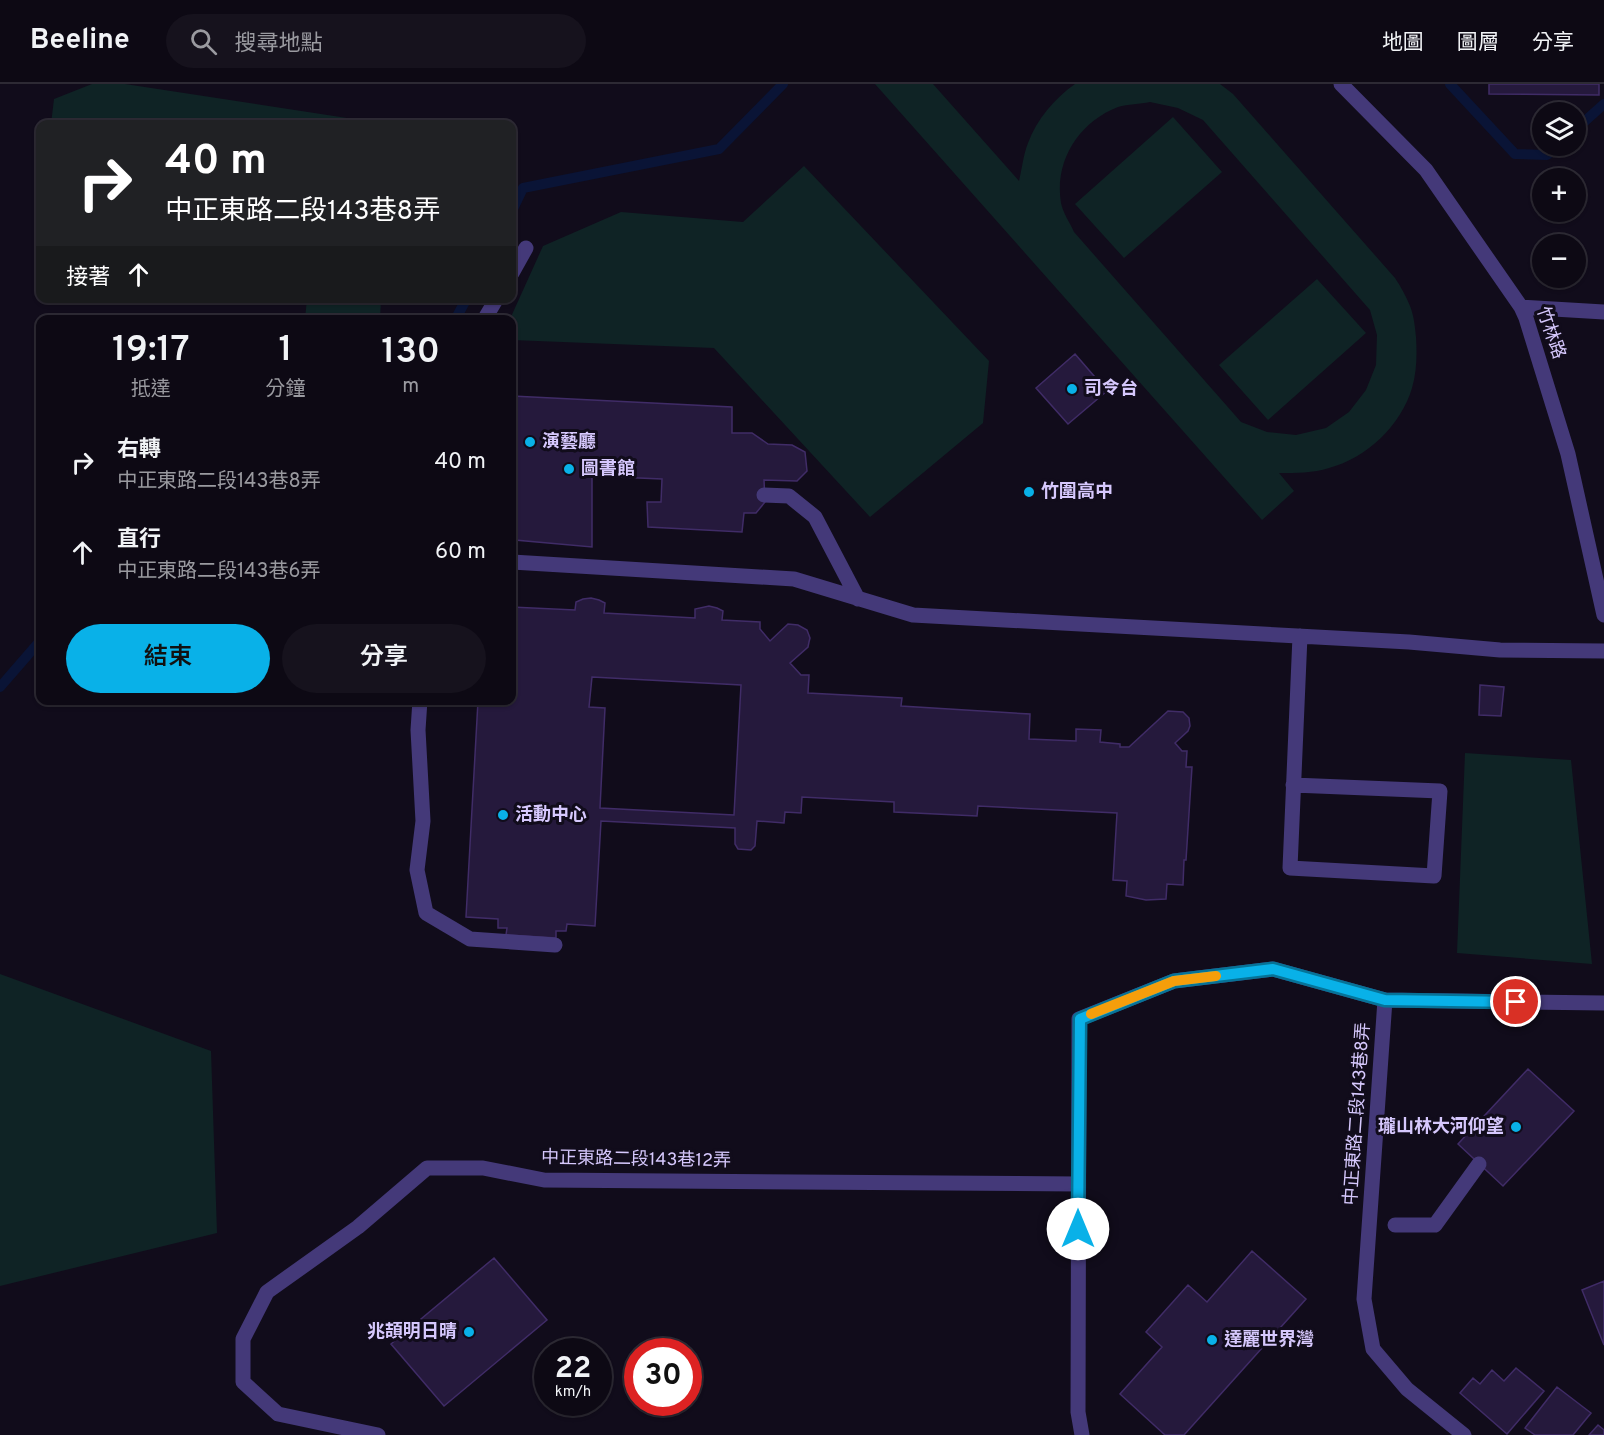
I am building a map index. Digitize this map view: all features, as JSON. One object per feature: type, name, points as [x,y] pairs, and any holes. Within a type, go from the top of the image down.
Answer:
[{"type":"street","name":"竹林路","points":[[1341,84],[1426,171],[1521,307],[1568,454],[1604,615]]},
{"type":"street","points":[[516,266],[526,248]]},
{"type":"street","points":[[1521,307],[1604,312]]},
{"type":"street","points":[[764,495],[789,496],[814,518],[858,598]]},
{"type":"street","points":[[516,562],[794,579],[913,615],[1409,642],[1500,650],[1604,651]]},
{"type":"street","points":[[1293,785],[1440,791],[1434,876],[1290,868],[1293,785],[1300,636]]},
{"type":"street","points":[[420,705],[418,730],[423,821],[417,870],[426,913],[470,939],[555,945]]},
{"type":"street","name":"中正東路二段143巷8弄","points":[[1078,1184],[1080,1019],[1174,981],[1273,969],[1385,1000],[1365,1299],[1373,1349],[1407,1389],[1464,1435]]},
{"type":"street","points":[[1385,1000],[1604,1003]]},
{"type":"street","points":[[1395,1225],[1435,1225],[1479,1164]]},
{"type":"street","name":"中正東路二段143巷12弄","points":[[378,1435],[278,1414],[243,1382],[243,1339],[267,1292],[358,1227],[427,1168],[483,1168],[544,1180],[1078,1184]]},
{"type":"street","points":[[1078,1184],[1078,1412],[1082,1435]]},
{"type":"green space","points":[[92,84],[125,84],[360,120],[51,120],[54,99]]},
{"type":"green space","points":[[875,84],[933,84],[1019,181],[1026,148],[1036,126],[1053,103],[1075,84],[1220,84],[1233,94],[1395,278],[1411,310],[1416,337],[1415,375],[1412,388],[1400,415],[1391,427],[1369,448],[1343,463],[1317,471],[1279,473],[1294,491],[1262,520]],"holes":[[[1150,102],[1178,108],[1203,120],[1370,310],[1377,335],[1376,365],[1366,390],[1349,412],[1326,428],[1296,435],[1267,432],[1241,422],[1074,232],[1065,214],[1061,203],[1061,172],[1072,145],[1092,122],[1126,105]]]},
{"type":"green space","points":[[1173,117],[1222,172],[1124,258],[1075,204]]},
{"type":"green space","points":[[804,166],[989,361],[983,423],[870,517],[714,348],[516,340],[516,315],[512,315],[543,246],[621,212],[743,222]]},
{"type":"green space","points":[[1317,279],[1366,333],[1268,420],[1219,365]]},
{"type":"green space","points":[[307,303],[381,303],[380,315],[305,315]]},
{"type":"green space","points":[[1465,753],[1571,760],[1592,964],[1457,953]]},
{"type":"green space","points":[[0,974],[211,1051],[217,1233],[0,1286]]},
{"type":"building","points":[[1489,84],[1599,84],[1599,95],[1489,94]]},
{"type":"building","name":"司令台","points":[[1075,354],[1107,391],[1068,424],[1036,388]]},
{"type":"building","points":[[516,396],[732,407],[732,433],[752,433],[768,444],[792,445],[805,452],[807,471],[797,481],[764,480],[765,502],[756,513],[744,513],[742,532],[648,527],[647,502],[661,502],[662,479],[592,476],[592,547],[516,540]]},
{"type":"building","points":[[591,598],[599,600],[605,603],[604,613],[695,618],[695,609],[709,606],[723,611],[722,620],[760,622],[760,629],[770,641],[788,624],[798,625],[807,630],[810,638],[808,647],[790,663],[801,675],[809,675],[808,693],[902,698],[901,706],[1030,714],[1029,739],[1076,741],[1076,729],[1101,730],[1100,742],[1129,747],[1168,711],[1183,712],[1189,718],[1190,726],[1188,731],[1175,743],[1182,751],[1187,751],[1186,767],[1192,767],[1183,885],[1167,884],[1166,899],[1146,900],[1126,896],[1127,881],[1113,880],[1117,813],[978,806],[977,816],[894,812],[894,802],[802,797],[801,813],[785,812],[784,823],[757,821],[755,846],[751,850],[738,849],[735,844],[735,828],[601,821],[595,926],[567,924],[566,931],[556,931],[556,938],[506,935],[507,928],[498,928],[498,919],[466,917],[478,705],[516,705],[516,607],[575,610],[576,602]],"holes":[[[592,677],[741,685],[734,815],[600,808],[605,708],[589,707]]]},
{"type":"building","points":[[1480,685],[1504,687],[1501,716],[1479,715]]},
{"type":"building","name":"瓏山林大河仰望","points":[[1528,1069],[1574,1111],[1503,1186],[1458,1144]]},
{"type":"building","name":"達麗世界灣","points":[[1252,1251],[1306,1299],[1184,1435],[1165,1435],[1120,1394],[1162,1347],[1146,1332],[1188,1285],[1207,1302]]},
{"type":"building","name":"兆頡明日晴","points":[[494,1258],[547,1320],[444,1406],[391,1344]]},
{"type":"building","points":[[1604,1281],[1604,1345],[1582,1290]]},
{"type":"building","points":[[1516,1368],[1544,1391],[1507,1434],[1460,1393],[1473,1378],[1480,1384],[1492,1370],[1504,1381]]},
{"type":"building","points":[[1557,1387],[1591,1413],[1573,1435],[1535,1435],[1525,1428]]},
{"type":"building","points":[[1598,1425],[1604,1430],[1604,1435],[1589,1435]]},
{"type":"waterway","points":[[516,203],[523,188],[719,149],[783,84]]},
{"type":"waterway","points":[[1450,84],[1515,154],[1532,155]]},
{"type":"waterway","points":[[1586,120],[1604,104]]},
{"type":"waterway","points":[[458,315],[464,303]]},
{"type":"waterway","points":[[0,687],[36,646]]},
{"type":"slow traffic","points":[[1091,1014],[1174,981],[1216,976]]},
{"type":"place","name":"司令台","points":[[1072,389]]},
{"type":"place","name":"演藝廳","points":[[530,442]]},
{"type":"place","name":"圖書館","points":[[569,469]]},
{"type":"place","name":"竹圍高中","points":[[1029,492]]},
{"type":"place","name":"活動中心","points":[[503,815]]},
{"type":"place","name":"瓏山林大河仰望","points":[[1516,1127]]},
{"type":"place","name":"兆頡明日晴","points":[[469,1332]]},
{"type":"place","name":"達麗世界灣","points":[[1212,1340]]},
{"type":"route","points":[[1078,1229],[1080,1019],[1174,981],[1273,969],[1385,1000],[1516,1002]]}]
